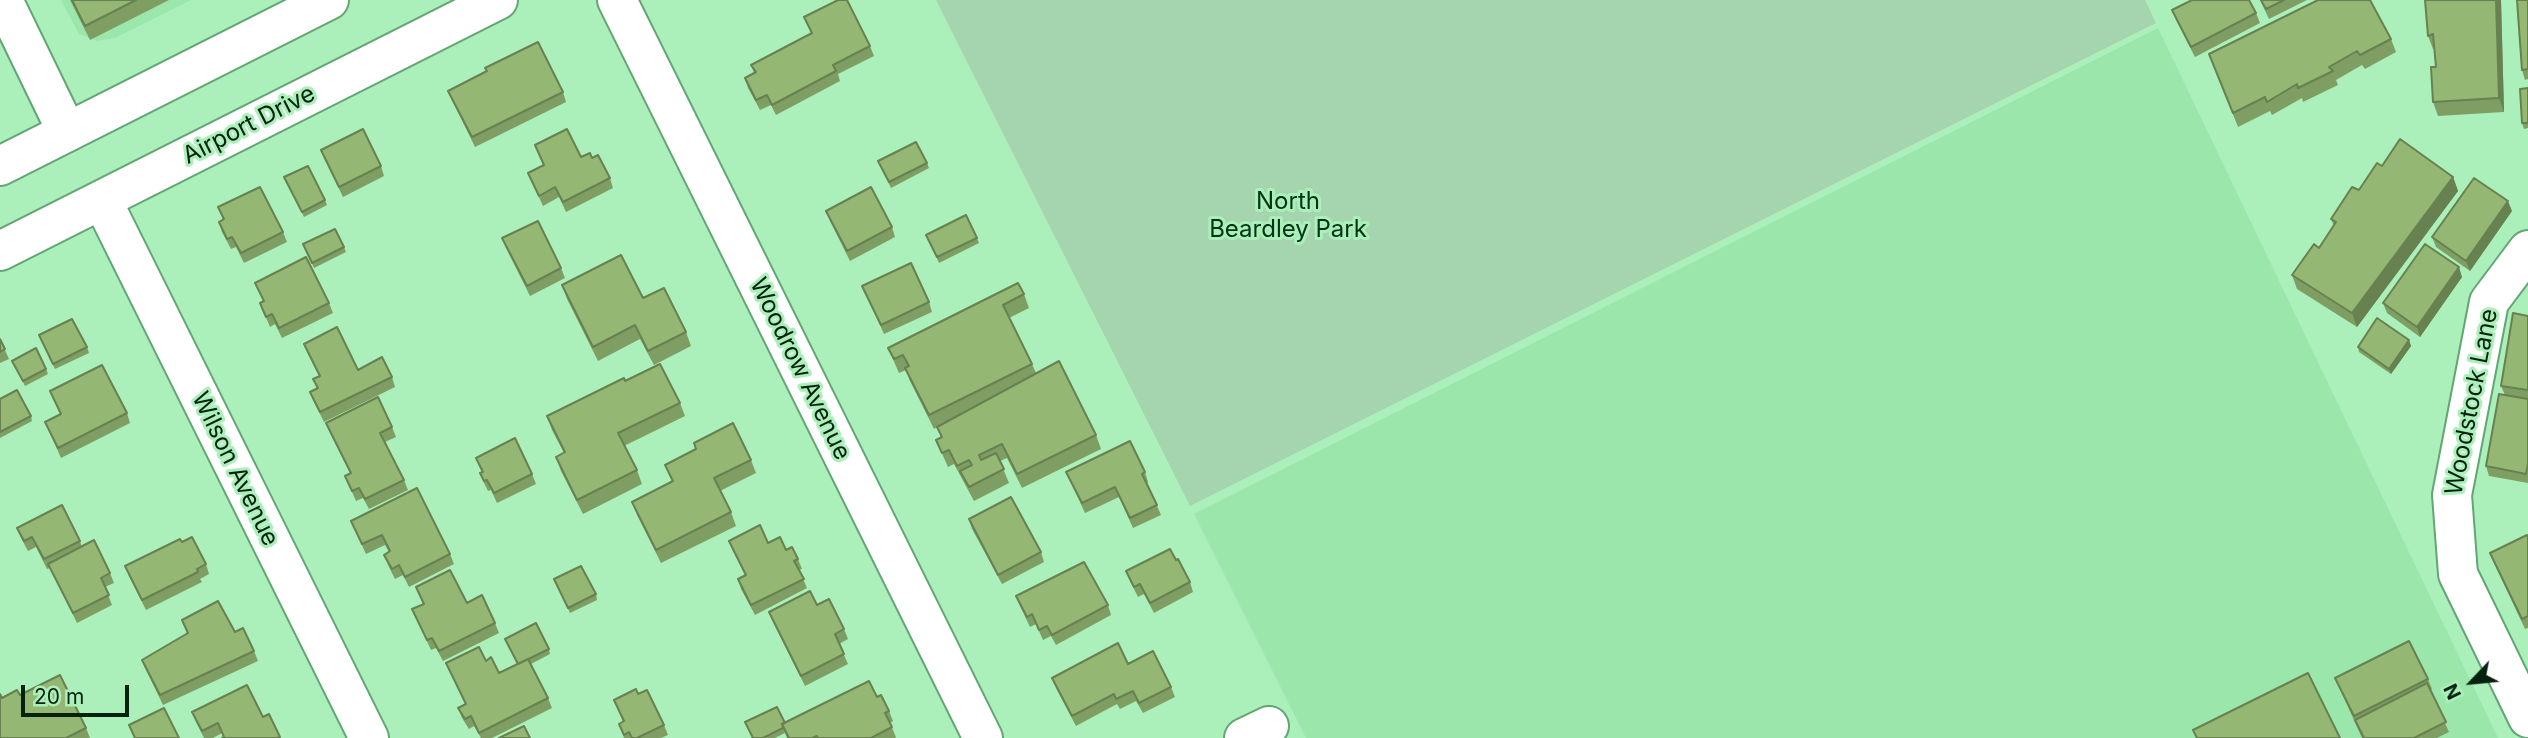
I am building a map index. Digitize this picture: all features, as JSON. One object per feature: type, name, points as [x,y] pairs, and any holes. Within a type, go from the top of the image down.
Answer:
[{"type":"street","points":[[3,0],[67,132]]},
{"type":"street","points":[[0,166],[329,0]]},
{"type":"street","name":"Airport Drive","points":[[0,251],[498,0]]},
{"type":"street","name":"Woodrow Avenue","points":[[617,0],[982,738]]},
{"type":"street","name":"Wilson Avenue","points":[[102,200],[369,738]]},
{"type":"street","name":"Woodstock Lane","points":[[2528,250],[2489,302],[2452,495],[2458,574],[2528,718]]},
{"type":"shaded area","points":[[61,0],[191,0],[115,38],[97,41],[79,34]]},
{"type":"shaded area","points":[[2158,28],[2498,738],[1306,738],[1194,514]]},
{"type":"green space","name":"North Beardley Park","points":[[936,0],[2145,0],[2156,23],[1190,506]]},
{"type":"building","points":[[72,0],[136,0],[85,26]]},
{"type":"building","points":[[838,0],[847,0],[870,46],[833,65],[836,71],[772,105],[767,95],[756,100],[745,78],[756,72],[751,65],[812,33],[804,17]]},
{"type":"building","points":[[2192,0],[2249,0],[2256,13],[2191,47],[2172,10]]},
{"type":"building","points":[[2261,0],[2284,0],[2266,9]]},
{"type":"building","points":[[2318,0],[2370,0],[2391,39],[2360,55],[2357,51],[2329,67],[2333,71],[2298,88],[2297,84],[2267,102],[2265,97],[2233,113],[2209,54]]},
{"type":"building","points":[[2425,0],[2496,0],[2499,98],[2433,102],[2431,67],[2436,67],[2433,34],[2428,36]]},
{"type":"building","points":[[2517,0],[2528,0],[2528,69],[2522,70]]},
{"type":"building","points":[[538,42],[563,92],[472,137],[448,91],[487,71],[485,68]]},
{"type":"building","points":[[2528,88],[2528,123],[2522,123],[2520,89]]},
{"type":"building","points":[[363,129],[381,166],[339,187],[321,150]]},
{"type":"building","points":[[567,129],[581,157],[590,153],[592,158],[598,155],[610,178],[563,202],[555,187],[539,196],[528,173],[544,165],[535,145]]},
{"type":"building","points":[[2400,139],[2453,177],[2352,313],[2292,275],[2314,244],[2319,248],[2336,222],[2331,219],[2352,187],[2359,190],[2377,163],[2382,166]]},
{"type":"building","points":[[916,142],[927,163],[889,182],[878,161]]},
{"type":"building","points":[[308,166],[325,200],[302,212],[284,177]]},
{"type":"building","points":[[2474,178],[2508,201],[2466,261],[2432,237]]},
{"type":"building","points":[[260,187],[283,232],[241,253],[232,237],[227,239],[219,222],[224,219],[218,207]]},
{"type":"building","points":[[871,187],[892,227],[847,251],[826,211]]},
{"type":"building","points":[[966,215],[977,238],[937,257],[926,235]]},
{"type":"building","points":[[538,221],[561,268],[527,286],[502,238]]},
{"type":"building","points":[[335,229],[344,247],[312,263],[303,244]]},
{"type":"building","points":[[2425,244],[2459,267],[2417,327],[2383,303]]},
{"type":"building","points":[[621,255],[643,298],[664,288],[686,332],[648,351],[635,325],[593,347],[562,285]]},
{"type":"building","points":[[306,257],[329,303],[279,328],[272,314],[266,317],[260,303],[264,301],[255,283]]},
{"type":"building","points":[[911,263],[929,302],[881,325],[862,286]]},
{"type":"building","points":[[1018,283],[1024,294],[1003,305],[1032,364],[929,415],[905,368],[909,366],[903,355],[894,359],[888,348]]},
{"type":"building","points":[[2513,313],[2528,316],[2528,390],[2501,386]]},
{"type":"building","points":[[2377,318],[2409,340],[2389,369],[2358,347]]},
{"type":"building","points":[[72,319],[87,347],[53,364],[39,335]]},
{"type":"building","points":[[337,327],[358,370],[382,357],[392,377],[320,412],[310,392],[318,388],[313,379],[320,376],[304,344]]},
{"type":"building","points":[[0,339],[5,349],[0,352]]},
{"type":"building","points":[[36,348],[46,369],[23,381],[12,361]]},
{"type":"building","points":[[1059,361],[1096,435],[1017,474],[1002,444],[979,455],[981,460],[996,453],[1004,469],[969,487],[960,471],[972,465],[969,460],[957,466],[949,450],[942,453],[936,440],[942,437],[937,427]]},
{"type":"building","points":[[660,364],[680,403],[618,433],[637,470],[577,500],[556,457],[565,452],[547,416],[624,378],[625,381]]},
{"type":"building","points":[[102,365],[127,413],[58,448],[45,422],[61,414],[50,391]]},
{"type":"building","points":[[17,390],[31,416],[0,432],[0,399]]},
{"type":"building","points":[[2499,394],[2528,399],[2526,474],[2486,466]]},
{"type":"building","points":[[378,397],[392,427],[380,433],[404,480],[365,499],[359,488],[352,491],[345,476],[351,473],[326,423]]},
{"type":"building","points":[[733,423],[751,460],[714,478],[731,512],[656,550],[632,502],[673,481],[665,465],[696,449],[694,443]]},
{"type":"building","points":[[515,438],[532,474],[494,493],[487,480],[484,481],[476,458]]},
{"type":"building","points":[[1130,441],[1157,505],[1130,518],[1115,487],[1082,503],[1066,472]]},
{"type":"building","points":[[417,488],[450,554],[405,577],[399,565],[392,569],[384,555],[390,551],[382,535],[362,544],[351,521]]},
{"type":"building","points":[[1011,497],[1041,552],[998,575],[969,519]]},
{"type":"building","points":[[62,505],[80,541],[44,559],[32,537],[24,541],[17,528]]},
{"type":"building","points":[[760,525],[768,543],[780,537],[786,550],[792,547],[798,559],[794,561],[804,579],[751,605],[738,579],[746,575],[729,541]]},
{"type":"building","points":[[2527,535],[2528,616],[2522,619],[2490,553]]},
{"type":"building","points":[[192,537],[206,564],[197,569],[198,572],[142,600],[125,566],[180,539],[182,542]]},
{"type":"building","points":[[94,540],[110,573],[101,578],[109,595],[73,613],[48,564]]},
{"type":"building","points":[[1170,549],[1190,582],[1150,603],[1140,584],[1134,587],[1126,571]]},
{"type":"building","points":[[1084,562],[1108,605],[1052,635],[1047,626],[1039,630],[1032,614],[1027,617],[1016,596]]},
{"type":"building","points":[[581,566],[596,594],[568,608],[554,579]]},
{"type":"building","points":[[450,570],[467,603],[482,595],[495,623],[439,651],[432,638],[427,640],[412,609],[424,604],[416,587]]},
{"type":"building","points":[[810,591],[817,605],[829,599],[844,629],[835,634],[844,654],[801,676],[769,612]]},
{"type":"building","points":[[218,601],[235,632],[243,628],[254,651],[160,695],[142,660],[188,633],[182,620]]},
{"type":"building","points":[[536,623],[549,649],[518,664],[505,639]]},
{"type":"building","points":[[2409,641],[2428,679],[2354,716],[2335,678]]},
{"type":"building","points":[[1118,643],[1128,664],[1153,651],[1171,687],[1139,703],[1133,691],[1116,699],[1114,694],[1072,716],[1052,678]]},
{"type":"building","points":[[479,647],[486,661],[491,657],[499,673],[528,659],[548,698],[479,733],[471,716],[465,719],[458,708],[466,704],[446,663]]},
{"type":"building","points":[[2308,673],[2340,738],[2197,738],[2193,730]]},
{"type":"building","points":[[60,675],[86,728],[66,738],[0,738],[0,694],[2,698],[17,690],[20,695]]},
{"type":"building","points":[[869,681],[877,697],[881,695],[889,711],[885,713],[892,727],[871,738],[789,738],[782,724]]},
{"type":"building","points":[[2427,683],[2446,722],[2414,738],[2364,738],[2355,720]]},
{"type":"building","points":[[247,685],[263,717],[269,714],[280,737],[222,738],[224,737],[218,723],[202,731],[192,712]]},
{"type":"building","points":[[636,689],[638,694],[647,690],[664,725],[632,738],[629,732],[624,735],[619,724],[624,721],[614,700]]},
{"type":"building","points":[[777,707],[785,723],[782,724],[783,728],[763,738],[753,738],[745,722]]},
{"type":"building","points":[[164,708],[179,738],[135,738],[129,725]]},
{"type":"building","points":[[524,726],[530,738],[499,738]]}]
